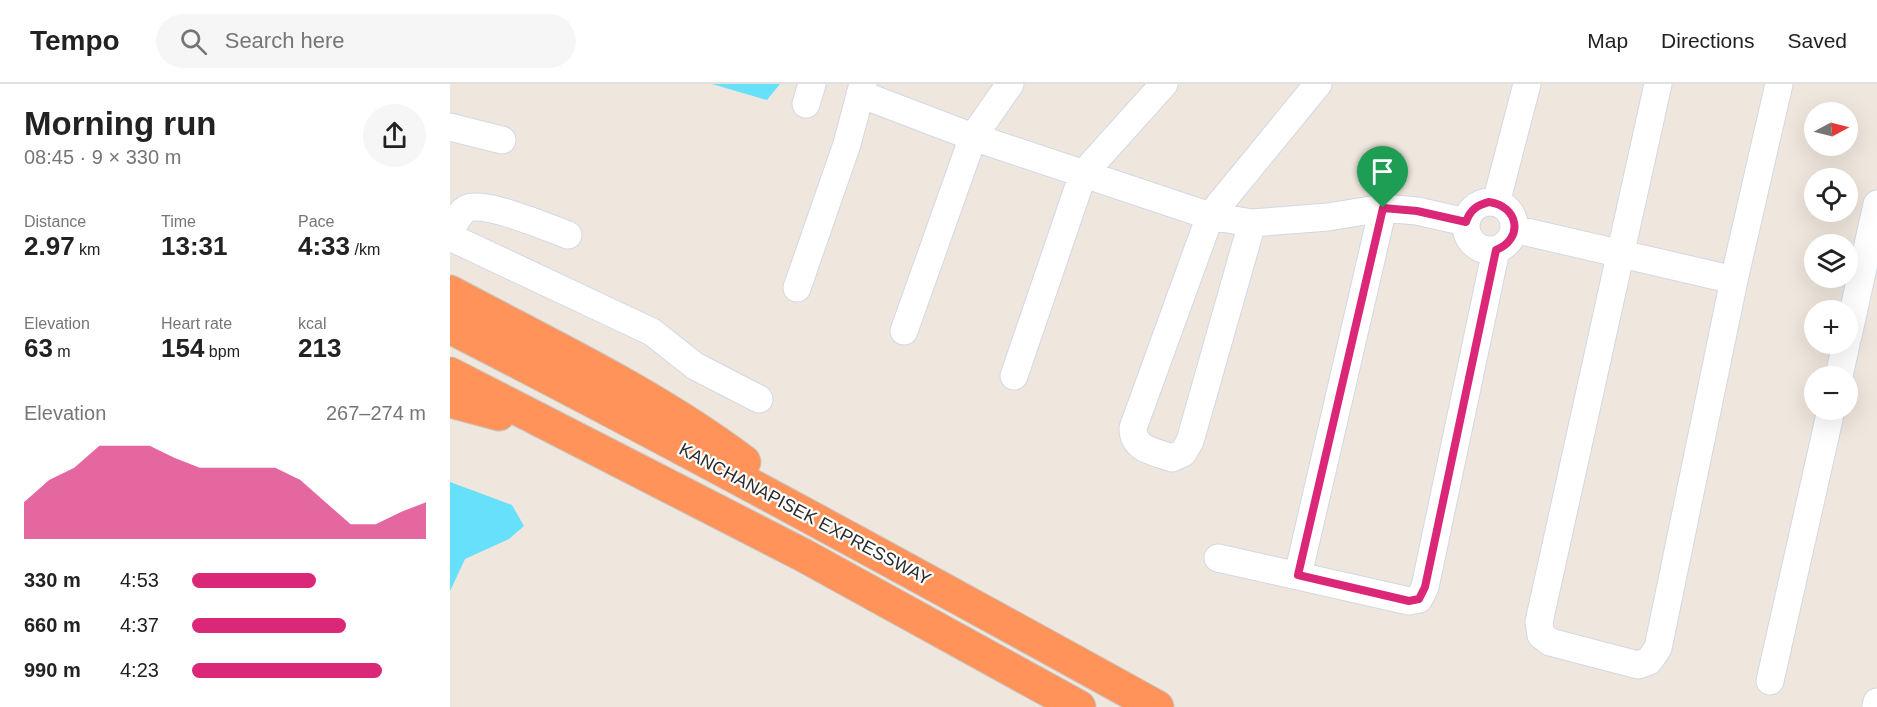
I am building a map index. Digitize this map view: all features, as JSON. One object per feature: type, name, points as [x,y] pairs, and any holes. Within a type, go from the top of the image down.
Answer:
[{"type":"highway","points":[[450,292],[634,389],[710,436],[826,525]]},
{"type":"highway","name":"KANCHANAPISEK EXPRESSWAY","points":[[450,327],[826,525],[1157,707]]},
{"type":"highway","name":"KANCHANAPISEK EXPRESSWAY","points":[[450,374],[573,435],[812,560],[1079,707]]},
{"type":"highway","points":[[450,401],[573,435]]},
{"type":"street","points":[[904,331],[973,137],[1010,84]]},
{"type":"street","points":[[1014,376],[1083,174],[1164,84]]},
{"type":"street","points":[[1252,223],[1190,441],[1183,453],[1172,458],[1140,446],[1133,437],[1133,428],[1210,216],[1318,84]]},
{"type":"street","points":[[1496,203],[1527,84]]},
{"type":"street","points":[[1658,84],[1539,622],[1541,635],[1550,642],[1638,665],[1649,662],[1658,648],[1734,280],[1779,84]]},
{"type":"street","points":[[797,288],[847,144],[861,89],[973,137],[1210,216],[1252,223],[1328,217],[1383,208],[1417,211],[1466,222]]},
{"type":"street","points":[[450,127],[502,140]]},
{"type":"street","points":[[1489,202],[1496,203],[1509,211],[1514,230],[1508,243],[1496,250],[1488,251],[1475,245],[1467,233],[1466,222],[1470,212],[1476,207],[1489,202]]},
{"type":"street","points":[[1858,308],[1870,275],[1877,204]]},
{"type":"street","points":[[450,232],[460,215],[467,208],[475,207],[493,209],[568,235]]},
{"type":"street","points":[[1298,575],[1383,208]]},
{"type":"street","points":[[1514,230],[1620,256],[1734,280]]},
{"type":"street","points":[[450,237],[652,332],[695,366],[759,399]]},
{"type":"street","points":[[1218,558],[1409,601],[1419,599],[1425,587],[1496,250]]},
{"type":"street","points":[[1770,681],[1829,420]]},
{"type":"street","points":[[1876,707],[1877,702]]},
{"type":"water","points":[[712,84],[780,84],[767,100]]},
{"type":"water","points":[[450,482],[512,505],[524,526],[509,539],[465,559],[450,591]]},
{"type":"route","points":[[1489,202],[1506,208],[1514,223],[1512,237],[1508,243],[1496,250],[1425,587],[1419,599],[1409,601],[1298,575],[1383,208],[1417,211],[1466,222],[1470,212],[1489,202]]}]
